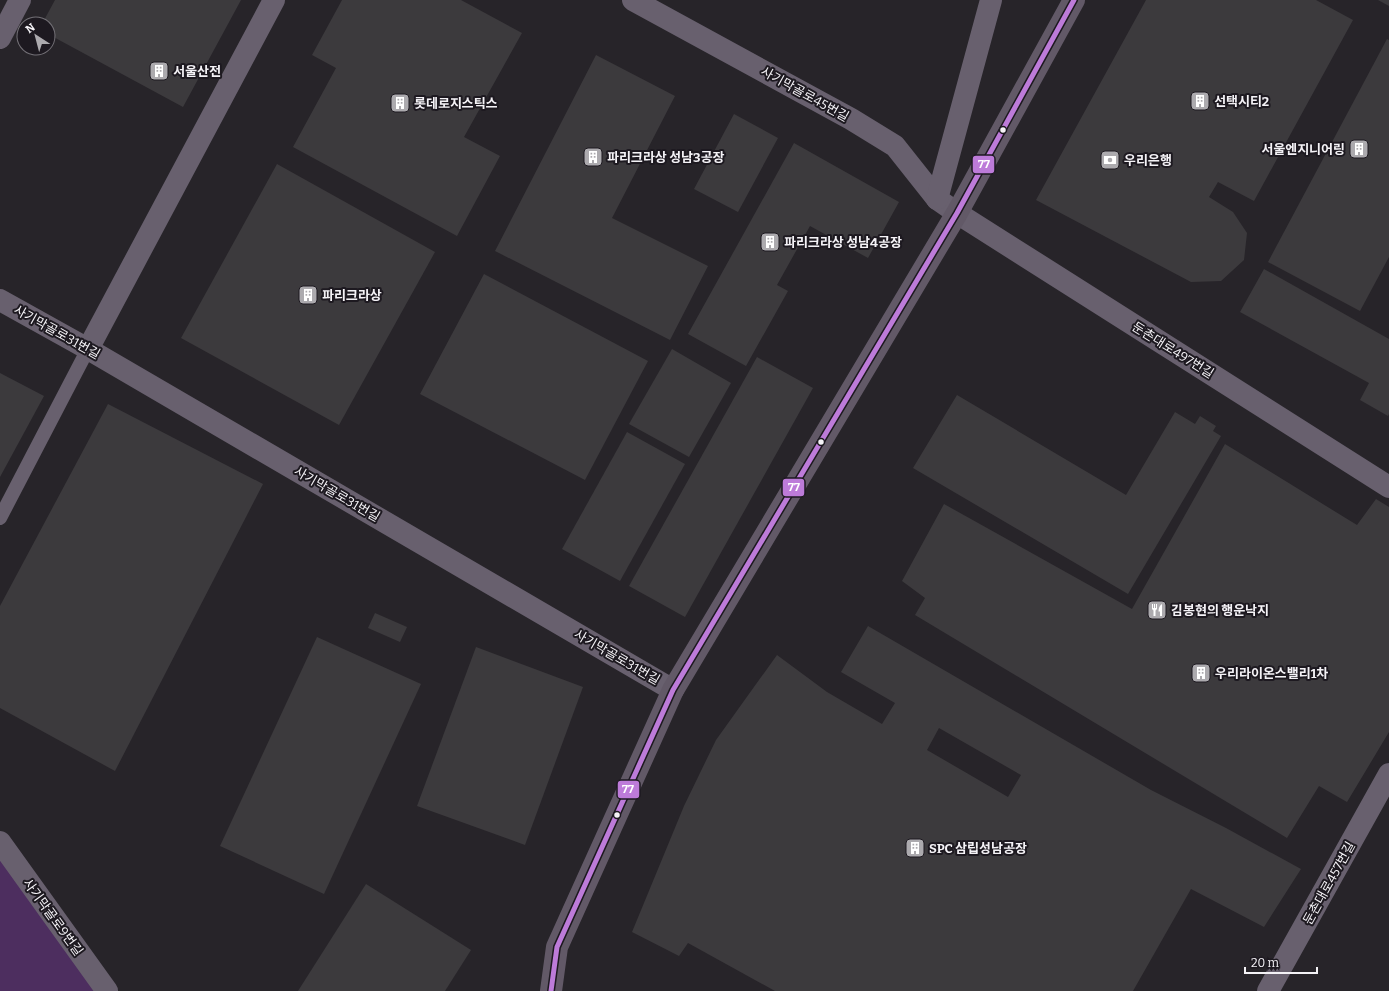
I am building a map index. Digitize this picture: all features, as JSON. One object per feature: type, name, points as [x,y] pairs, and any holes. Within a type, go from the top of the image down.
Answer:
[{"type":"street","points":[[0,38],[20,0]]},
{"type":"street","points":[[88,350],[274,0]]},
{"type":"street","name":"사기막골로45번길","points":[[633,0],[851,119],[895,146],[937,199],[957,213]]},
{"type":"street","points":[[937,199],[991,0]]},
{"type":"street","points":[[551,991],[557,947],[673,690],[957,213],[1074,0]]},
{"type":"street","name":"둔촌대로497번길","points":[[957,213],[1389,487]]},
{"type":"street","name":"사기막골로31번길","points":[[0,300],[673,690]]},
{"type":"street","name":"둔촌대로457번길","points":[[1268,991],[1389,774]]},
{"type":"street","name":"사기막골로9번길","points":[[0,842],[107,991]]},
{"type":"lane","points":[[0,518],[88,350]]},
{"type":"shaded area","points":[[0,854],[103,991],[0,991]]},
{"type":"building","name":"서울산전","points":[[55,0],[241,0],[183,107],[56,38],[56,16],[46,16]]},
{"type":"building","name":"롯데로지스틱스","points":[[342,0],[461,0],[522,33],[464,137],[500,156],[457,236],[293,147],[336,68],[312,55]]},
{"type":"building","name":"선택시티2","points":[[1146,0],[1316,0],[1353,20],[1254,201],[1218,182],[1209,197],[1233,212],[1247,233],[1244,260],[1221,281],[1191,282],[1036,200]]},
{"type":"building","points":[[1378,0],[1389,0],[1389,6]]},
{"type":"building","name":"서울엔지니어링","points":[[1387,39],[1389,40],[1389,257],[1360,311],[1268,262]]},
{"type":"building","name":"파리크라상 성남3공장","points":[[596,55],[675,96],[612,218],[708,266],[670,340],[495,251]]},
{"type":"building","points":[[734,114],[778,138],[738,212],[694,189]]},
{"type":"building","name":"파리크라상 성남4공장","points":[[794,143],[899,202],[868,258],[810,226],[777,285],[788,291],[746,366],[688,334]]},
{"type":"building","name":"파리크라상","points":[[277,164],[435,252],[339,425],[181,338]]},
{"type":"building","points":[[1264,269],[1389,339],[1388,416],[1360,400],[1369,383],[1240,312]]},
{"type":"building","points":[[484,274],[648,361],[585,480],[420,394]]},
{"type":"building","points":[[672,349],[731,383],[689,457],[629,424]]},
{"type":"building","points":[[757,357],[813,388],[685,617],[629,586]]},
{"type":"building","points":[[0,373],[44,396],[0,477]]},
{"type":"building","points":[[957,395],[1126,495],[1175,412],[1195,424],[1200,416],[1216,426],[1213,431],[1221,436],[1128,594],[913,468]]},
{"type":"building","points":[[108,404],[263,484],[115,771],[0,708],[0,606]]},
{"type":"building","points":[[627,432],[685,464],[620,581],[562,549]]},
{"type":"building","name":"우리라이온스밸리1차","points":[[1225,444],[1357,525],[1376,499],[1389,507],[1389,732],[1347,802],[1319,786],[1287,838],[915,615],[925,598],[902,581],[944,504],[1132,609]]},
{"type":"building","points":[[375,613],[407,627],[400,642],[368,628]]},
{"type":"building","name":"SPC 삼립성남공장","points":[[868,626],[1151,790],[1226,828],[1301,869],[1264,927],[1191,889],[1133,991],[775,991],[688,943],[679,956],[632,932],[684,806],[716,740],[777,655],[827,692],[882,724],[895,703],[841,672]],"holes":[[[939,728],[1021,775],[1008,797],[927,750]]]},
{"type":"building","points":[[317,637],[421,684],[324,894],[220,846]]},
{"type":"building","points":[[476,647],[583,687],[525,845],[417,806]]},
{"type":"building","points":[[366,884],[471,950],[445,991],[298,991]]},
{"type":"transit line","name":"77","points":[[551,991],[557,947],[673,690],[957,213],[1074,0]]},
{"type":"place","name":"서울산전","points":[[159,71]]},
{"type":"place","name":"선택시티2","points":[[1200,101]]},
{"type":"place","name":"롯데로지스틱스","points":[[400,103]]},
{"type":"place","name":"서울엔지니어링","points":[[1359,149]]},
{"type":"place","name":"파리크라상 성남3공장","points":[[593,157]]},
{"type":"place","name":"우리은행","points":[[1110,160]]},
{"type":"place","name":"파리크라상 성남4공장","points":[[770,242]]},
{"type":"place","name":"파리크라상","points":[[308,295]]},
{"type":"place","name":"김봉현의 행운낙지","points":[[1157,610]]},
{"type":"place","name":"우리라이온스밸리1차","points":[[1201,673]]},
{"type":"place","name":"SPC 삼립성남공장","points":[[915,848]]}]
